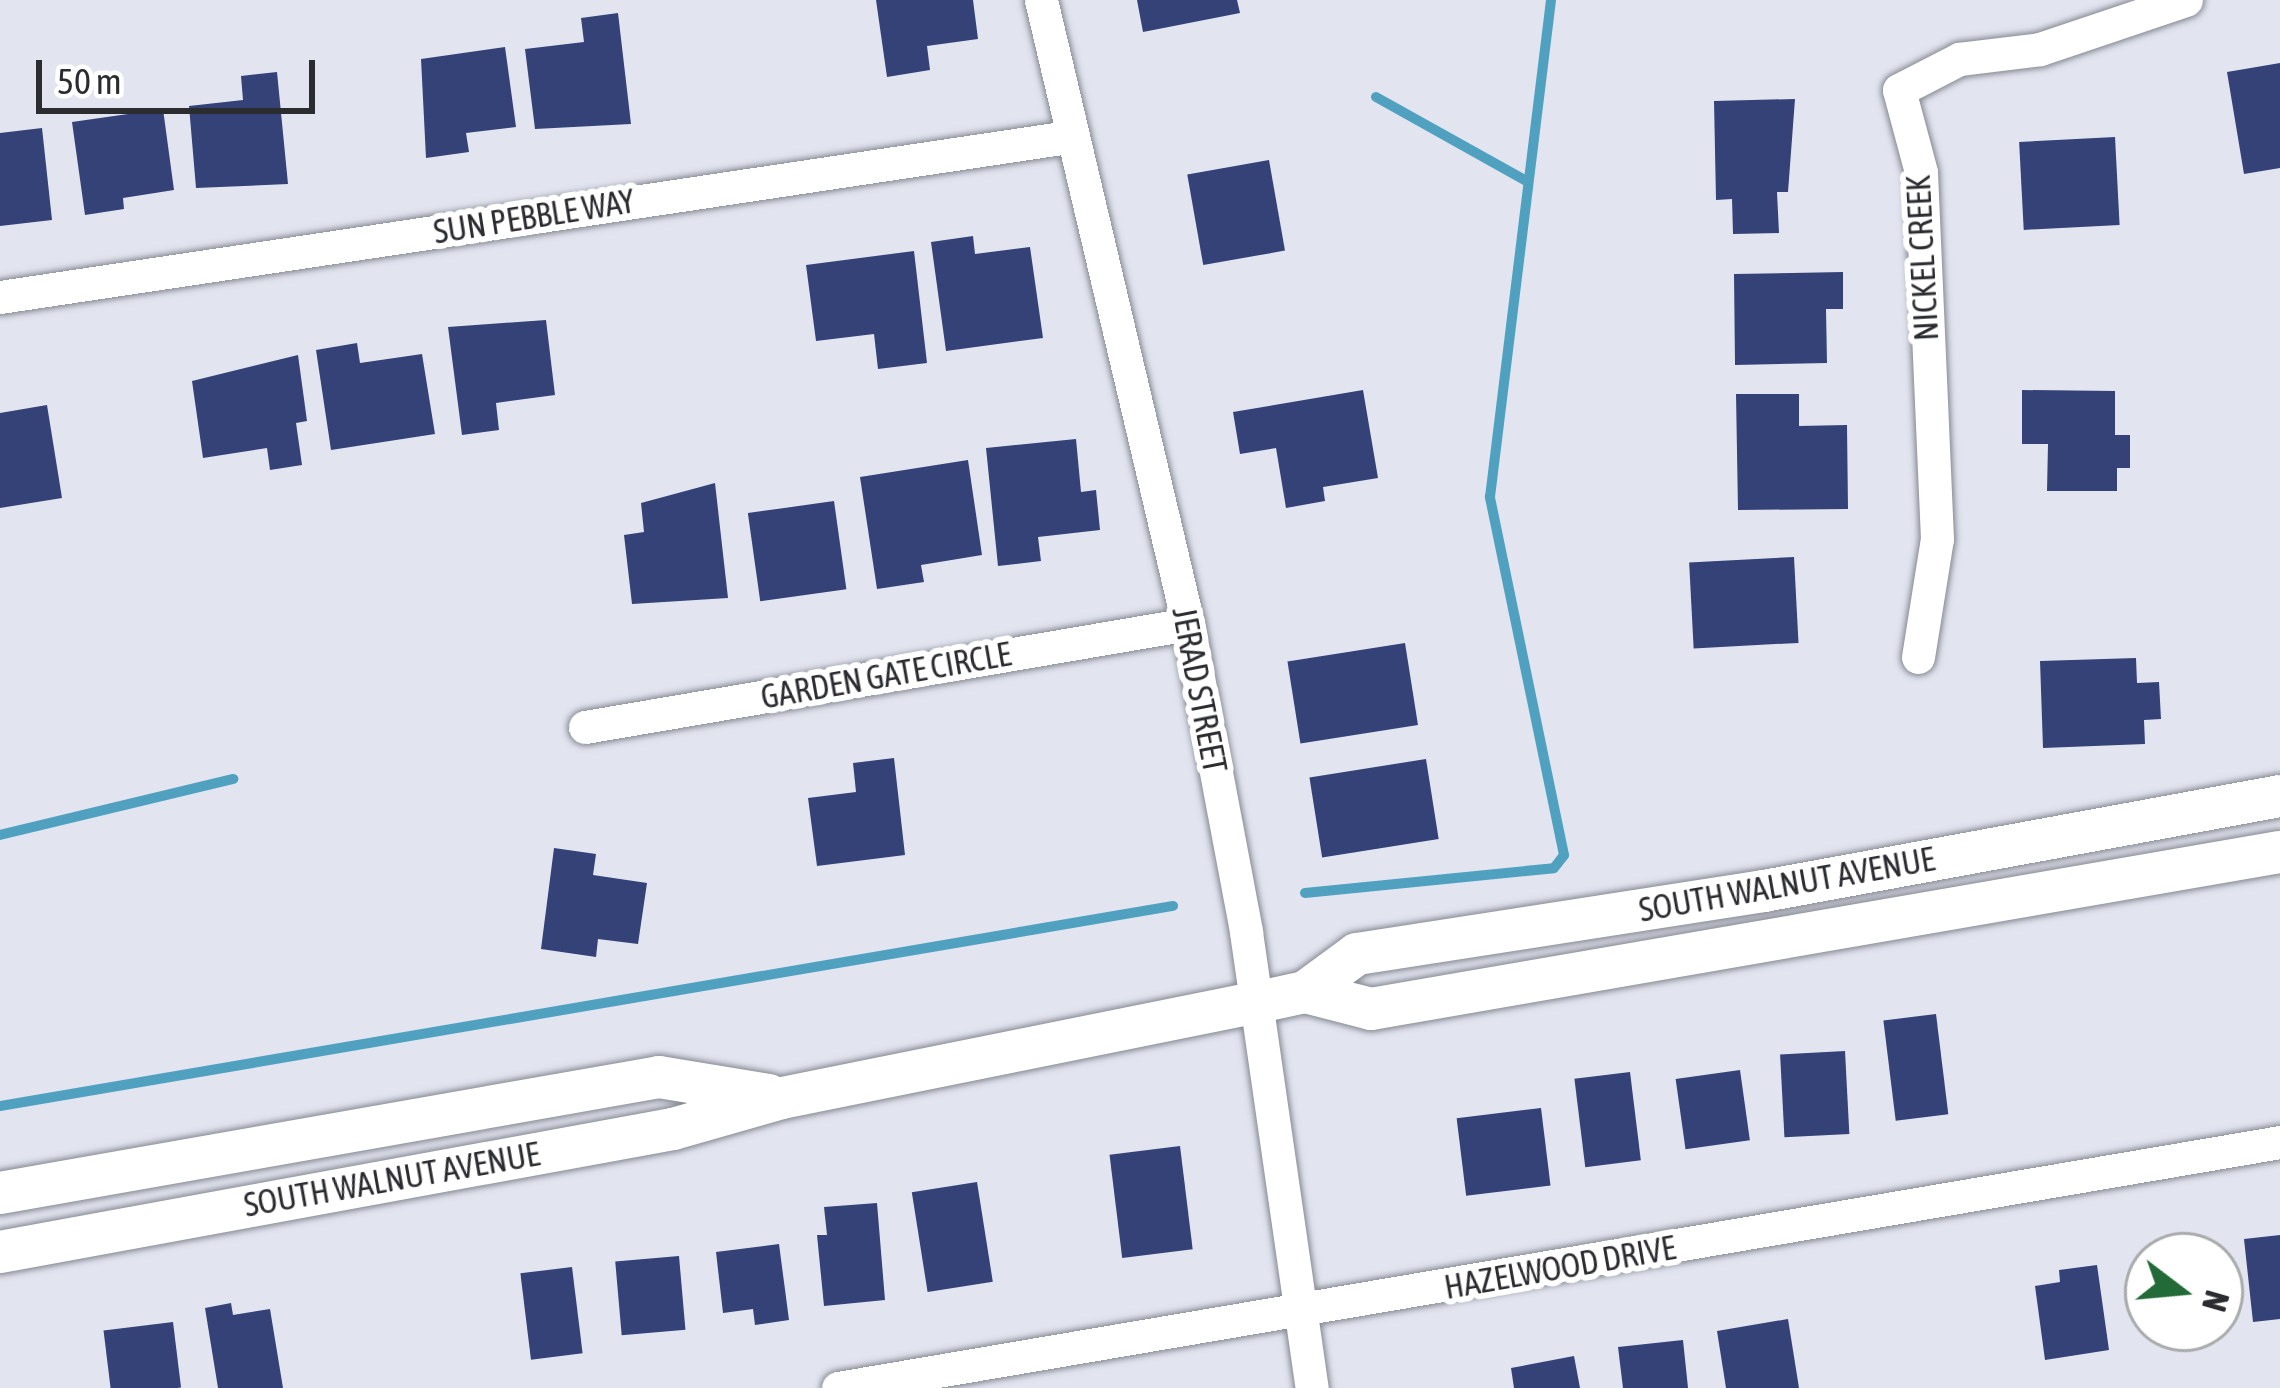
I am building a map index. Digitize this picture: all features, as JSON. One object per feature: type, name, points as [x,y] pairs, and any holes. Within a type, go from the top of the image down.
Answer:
[{"type":"street","name":"JERAD STREET","points":[[1041,0],[1068,137],[1188,624],[1256,1003],[1312,1388]]},
{"type":"street","name":"NICKEL CREEK","points":[[1918,657],[1937,538],[1921,172],[1899,90],[1959,59],[2040,49],[2186,0]]},
{"type":"street","name":"SUN PEBBLE WAY","points":[[0,297],[1068,137]]},
{"type":"street","name":"GARDEN GATE CIRCLE","points":[[585,727],[1188,624]]},
{"type":"street","name":"SOUTH WALNUT AVENUE","points":[[0,1252],[673,1129],[782,1098],[1256,1003],[1305,992],[1357,954],[1764,891],[2280,796]]},
{"type":"street","name":"SOUTH WALNUT AVENUE","points":[[1305,992],[1371,1009],[2280,852]]},
{"type":"street","name":"SOUTH WALNUT AVENUE","points":[[0,1193],[659,1077],[782,1098]]},
{"type":"street","name":"HAZELWOOD DRIVE","points":[[838,1388],[1299,1314],[2280,1142]]},
{"type":"building","points":[[876,0],[973,0],[978,39],[927,46],[930,70],[887,77]]},
{"type":"building","points":[[1137,0],[1237,0],[1240,13],[1143,32]]},
{"type":"building","points":[[618,13],[631,124],[535,129],[525,49],[584,42],[581,18]]},
{"type":"building","points":[[505,47],[516,127],[466,133],[469,152],[426,158],[421,59]]},
{"type":"building","points":[[2280,63],[2280,168],[2244,174],[2227,72]]},
{"type":"building","points":[[277,72],[288,184],[196,188],[189,106],[243,100],[241,76]]},
{"type":"building","points":[[1795,99],[1788,192],[1777,192],[1779,233],[1733,234],[1732,199],[1716,200],[1714,101]]},
{"type":"building","points":[[163,109],[174,190],[123,198],[124,209],[85,215],[72,122]]},
{"type":"building","points":[[42,128],[52,220],[0,226],[0,133]]},
{"type":"building","points":[[2115,137],[2120,225],[2024,230],[2019,142]]},
{"type":"building","points":[[1269,160],[1285,251],[1203,265],[1187,174]]},
{"type":"building","points":[[973,236],[975,254],[1030,247],[1043,338],[946,351],[931,242]]},
{"type":"building","points":[[914,251],[927,363],[878,369],[874,334],[816,341],[806,265]]},
{"type":"building","points":[[1843,272],[1843,309],[1826,309],[1827,363],[1735,365],[1734,274]]},
{"type":"building","points":[[546,320],[555,395],[496,403],[499,430],[462,435],[448,327]]},
{"type":"building","points":[[357,343],[360,363],[422,354],[435,434],[331,450],[316,350]]},
{"type":"building","points":[[298,355],[307,421],[296,423],[302,465],[270,470],[267,448],[203,458],[192,381]]},
{"type":"building","points":[[1363,390],[1378,478],[1323,487],[1325,501],[1286,508],[1276,448],[1240,454],[1233,412]]},
{"type":"building","points":[[2022,390],[2115,391],[2115,435],[2130,435],[2130,468],[2117,468],[2117,491],[2047,491],[2048,444],[2022,444]]},
{"type":"building","points":[[1736,394],[1799,394],[1799,426],[1847,425],[1848,509],[1738,510]]},
{"type":"building","points":[[47,405],[62,498],[0,508],[0,413]]},
{"type":"building","points":[[1076,439],[1081,492],[1096,490],[1100,530],[1038,537],[1041,561],[998,566],[986,448]]},
{"type":"building","points":[[968,460],[982,555],[921,565],[924,582],[877,589],[860,477]]},
{"type":"building","points":[[715,483],[728,598],[632,604],[624,535],[644,532],[641,503]]},
{"type":"building","points":[[834,501],[846,589],[760,601],[748,513]]},
{"type":"building","points":[[1794,557],[1799,643],[1694,648],[1689,562]]},
{"type":"building","points":[[1405,643],[1418,725],[1300,744],[1287,662]]},
{"type":"building","points":[[2136,658],[2137,683],[2159,682],[2161,719],[2144,720],[2145,744],[2043,748],[2040,661]]},
{"type":"building","points":[[894,758],[905,855],[817,866],[808,798],[856,792],[853,763]]},
{"type":"building","points":[[1426,759],[1439,839],[1322,857],[1309,777]]},
{"type":"building","points":[[554,848],[596,854],[593,875],[647,883],[638,944],[598,939],[596,957],[541,949]]},
{"type":"building","points":[[1936,1014],[1948,1114],[1896,1121],[1883,1020]]},
{"type":"building","points":[[1845,1051],[1849,1134],[1784,1137],[1780,1054]]},
{"type":"building","points":[[1740,1070],[1750,1140],[1686,1149],[1676,1079]]},
{"type":"building","points":[[1630,1072],[1641,1160],[1585,1167],[1574,1079]]},
{"type":"building","points":[[1541,1108],[1551,1185],[1466,1196],[1457,1118]]},
{"type":"building","points":[[1180,1146],[1193,1249],[1122,1258],[1110,1155]]},
{"type":"building","points":[[977,1182],[993,1282],[928,1292],[912,1192]]},
{"type":"building","points":[[877,1203],[885,1300],[824,1306],[817,1235],[827,1235],[824,1207]]},
{"type":"building","points":[[2280,1235],[2280,1319],[2253,1322],[2244,1239]]},
{"type":"building","points":[[779,1244],[789,1320],[755,1325],[753,1309],[723,1313],[716,1252]]},
{"type":"building","points":[[679,1256],[685,1330],[622,1335],[615,1262]]},
{"type":"building","points":[[2097,1265],[2109,1350],[2045,1360],[2035,1286],[2060,1282],[2059,1270]]},
{"type":"building","points":[[572,1267],[583,1353],[531,1360],[520,1273]]},
{"type":"building","points":[[231,1303],[233,1315],[270,1309],[283,1388],[218,1388],[205,1308]]},
{"type":"building","points":[[1788,1319],[1799,1388],[1726,1388],[1717,1331]]},
{"type":"building","points":[[173,1322],[181,1388],[111,1388],[104,1331]]},
{"type":"building","points":[[1683,1340],[1688,1388],[1623,1388],[1618,1347]]},
{"type":"building","points":[[1574,1356],[1580,1388],[1514,1388],[1511,1368]]},
{"type":"waterway","points":[[1305,893],[1554,868],[1564,855],[1490,497],[1551,0]]},
{"type":"waterway","points":[[1376,97],[1526,181]]},
{"type":"waterway","points":[[0,835],[233,779]]},
{"type":"waterway","points":[[0,1106],[1173,906]]}]
